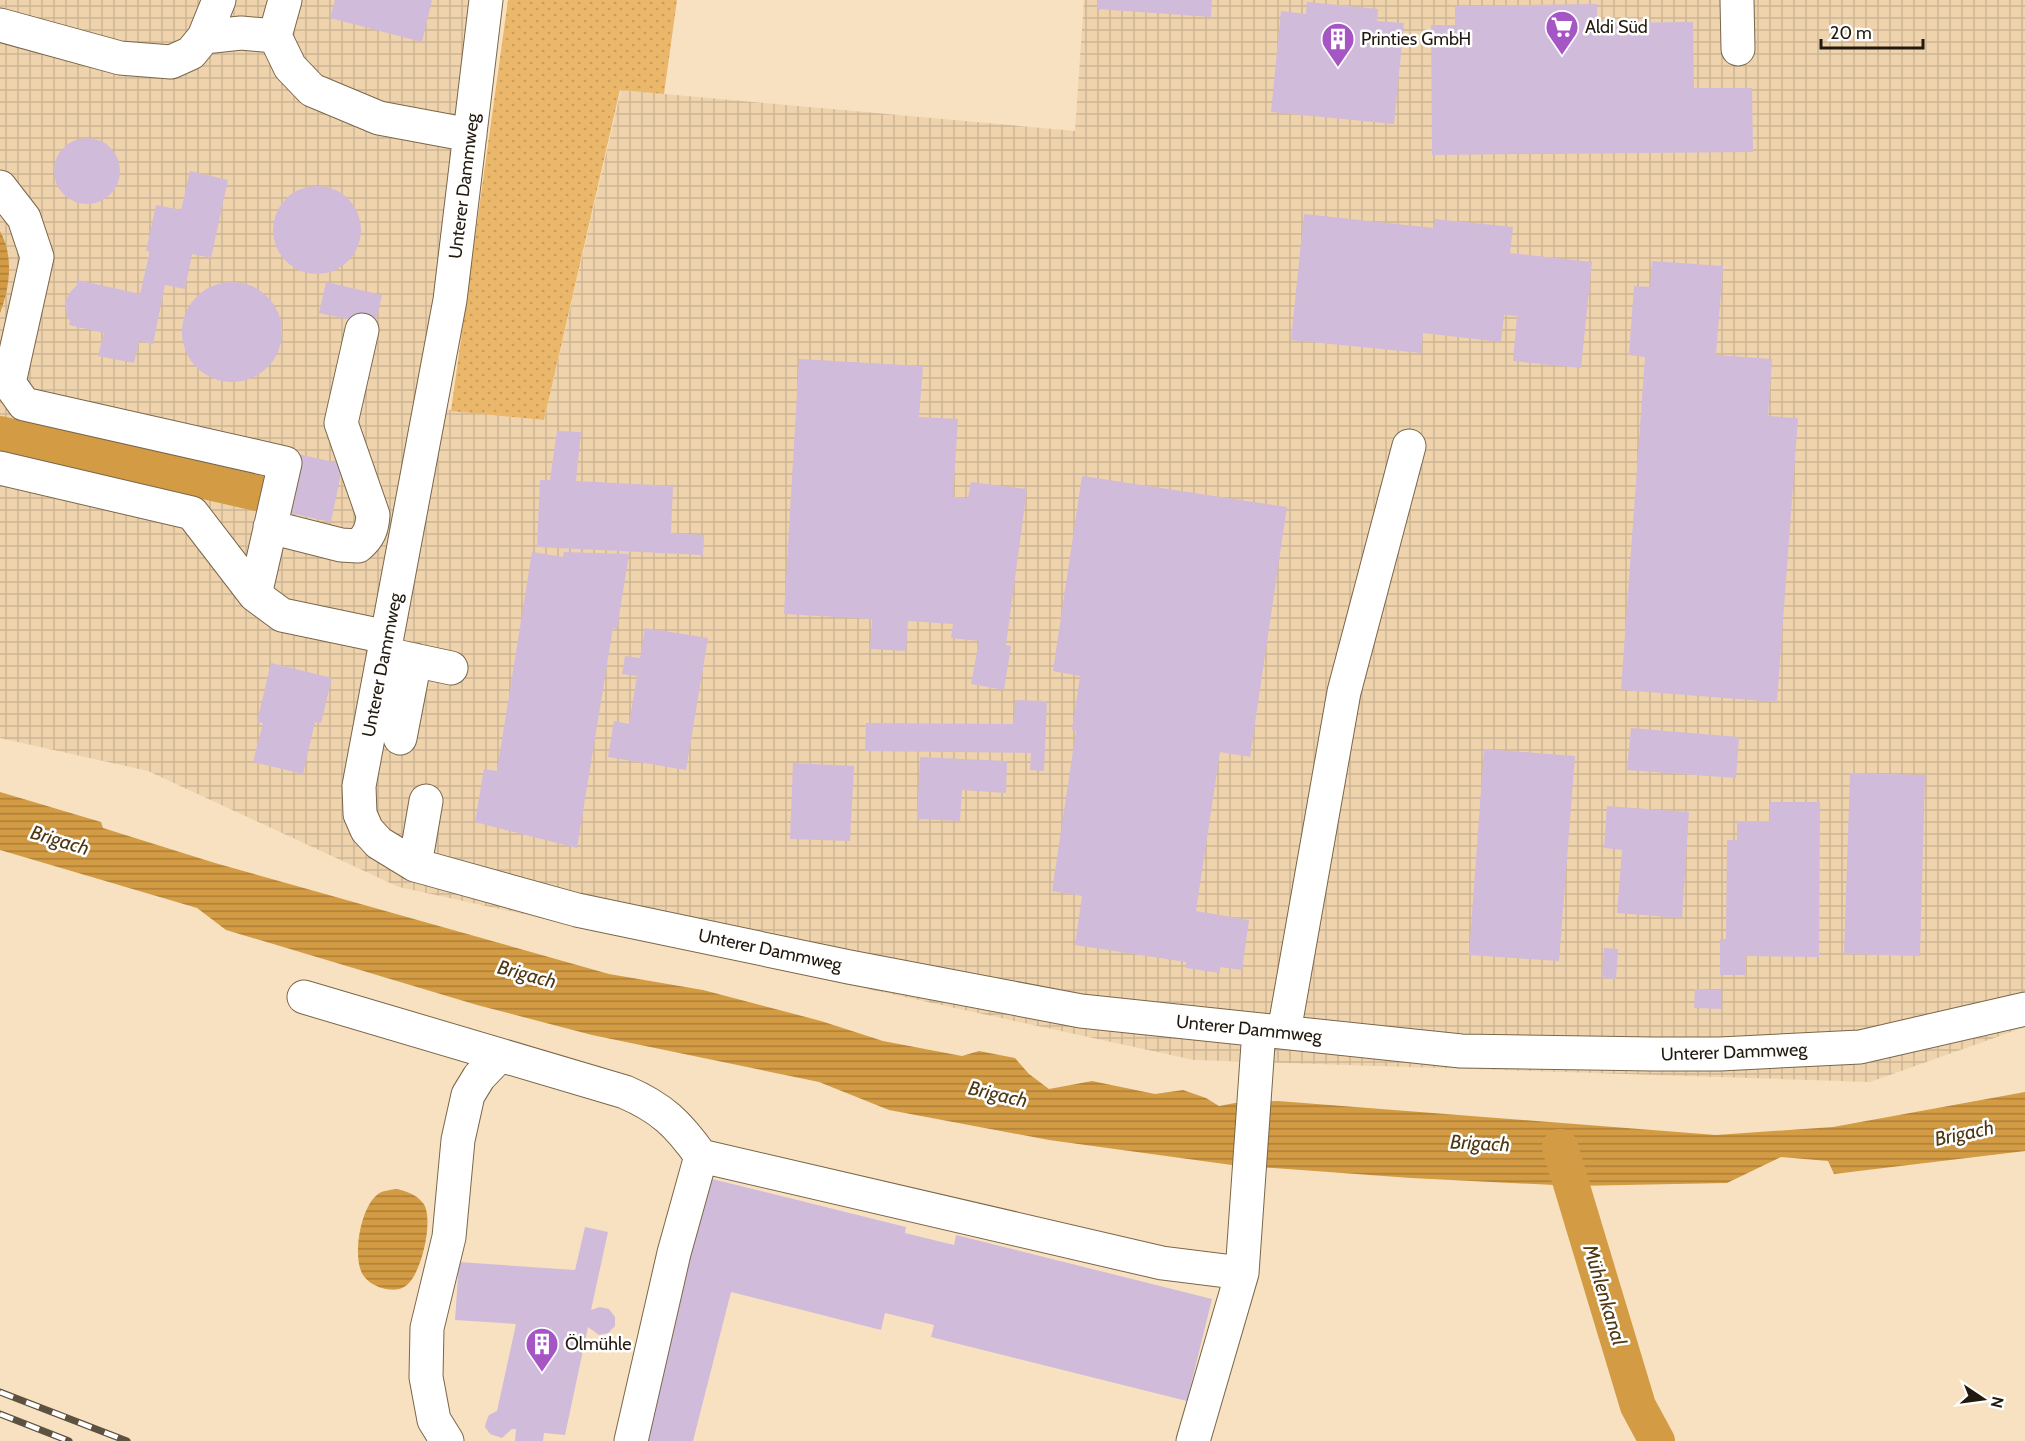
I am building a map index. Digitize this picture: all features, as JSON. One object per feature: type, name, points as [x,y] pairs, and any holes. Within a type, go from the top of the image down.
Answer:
[{"type":"street","points":[[0,25],[120,58],[171,62],[191,53],[204,37],[219,0]]},
{"type":"street","points":[[285,0],[275,36],[290,67],[312,90],[379,118],[470,135]]},
{"type":"street","name":"Unterer Dammweg","points":[[486,0],[450,300],[396,650],[359,786],[360,814],[366,830],[379,843],[415,865],[577,910],[849,967],[1081,1011],[1266,1041],[1461,1051],[1720,1054],[1860,1047],[2025,1009]]},
{"type":"street","points":[[1737,0],[1738,49]]},
{"type":"street","points":[[204,37],[241,33],[275,36]]},
{"type":"street","points":[[0,187],[24,218],[37,257],[9,383],[24,404],[285,463],[255,595]]},
{"type":"street","points":[[270,527],[341,545],[357,546],[368,539],[373,515],[342,423],[362,330]]},
{"type":"street","points":[[1193,1441],[1242,1273],[1246,1204],[1266,1041],[1344,692],[1409,446]]},
{"type":"street","points":[[0,468],[192,513],[255,595],[282,615],[451,668]]},
{"type":"street","points":[[396,650],[400,738]]},
{"type":"street","points":[[415,865],[426,801]]},
{"type":"street","points":[[304,997],[625,1092],[649,1102],[687,1136],[701,1156],[1162,1263],[1242,1273]]},
{"type":"street","points":[[447,1441],[434,1420],[426,1377],[427,1328],[449,1238],[458,1140],[468,1095],[479,1077],[500,1055]]},
{"type":"street","points":[[631,1441],[674,1253],[701,1156]]},
{"type":"shaded area","points":[[0,0],[480,0],[423,407],[544,420],[621,90],[1075,131],[1084,0],[2025,0],[2025,1027],[1870,1082],[1194,1060],[399,887],[148,771],[0,738]]},
{"type":"shaded area","points":[[508,0],[677,0],[664,94],[620,90],[544,420],[451,411]]},
{"type":"water","points":[[0,231],[7,251],[9,272],[0,313]]},
{"type":"water","name":"Brigach","points":[[0,792],[101,822],[103,828],[215,863],[609,974],[703,990],[821,1021],[883,1041],[962,1056],[979,1051],[1015,1058],[1029,1074],[1049,1089],[1092,1081],[1155,1094],[1183,1090],[1206,1098],[1219,1106],[1278,1101],[1716,1135],[1833,1127],[2025,1092],[2025,1151],[1834,1174],[1828,1161],[1781,1157],[1727,1183],[1574,1186],[1411,1178],[1232,1165],[1049,1140],[889,1110],[819,1082],[592,1035],[477,1005],[226,930],[197,908],[0,850]]},
{"type":"water","points":[[396,1189],[411,1193],[423,1203],[426,1210],[427,1234],[421,1261],[410,1282],[404,1287],[393,1290],[369,1282],[363,1275],[358,1257],[358,1245],[362,1221],[372,1201],[380,1193]]},
{"type":"building","points":[[335,0],[432,0],[422,42],[330,18]]},
{"type":"building","points":[[1098,0],[1212,0],[1211,17],[1097,9]]},
{"type":"building","name":"Printies GmbH","points":[[1307,2],[1378,9],[1377,21],[1404,23],[1394,124],[1271,112],[1281,11],[1306,14]]},
{"type":"building","name":"Aldi Süd","points":[[1597,4],[1597,23],[1693,22],[1694,88],[1752,88],[1753,152],[1432,155],[1431,25],[1455,25],[1455,6]]},
{"type":"building","points":[[87,138],[100,141],[110,148],[117,158],[120,171],[117,184],[110,194],[100,201],[87,204],[74,201],[64,194],[57,184],[54,171],[57,158],[64,148],[74,141]]},
{"type":"building","points":[[190,171],[228,180],[211,258],[192,254],[185,289],[165,285],[153,344],[139,341],[134,363],[98,356],[104,333],[69,325],[65,302],[78,280],[140,294],[150,251],[146,251],[156,205],[181,210]]},
{"type":"building","points":[[317,186],[334,190],[348,199],[357,213],[361,230],[357,247],[348,261],[334,270],[317,274],[300,270],[286,261],[277,247],[273,230],[277,213],[286,199],[300,190]]},
{"type":"building","points":[[1304,214],[1434,228],[1435,219],[1513,227],[1510,253],[1592,262],[1581,368],[1513,361],[1517,316],[1504,315],[1501,342],[1423,333],[1421,353],[1291,340]]},
{"type":"building","points":[[1652,261],[1723,266],[1716,355],[1772,359],[1768,416],[1798,418],[1777,702],[1621,690],[1645,357],[1629,355],[1634,286],[1650,287]]},
{"type":"building","points":[[232,282],[260,290],[274,304],[282,332],[274,360],[260,374],[232,382],[204,374],[190,360],[182,332],[190,304],[204,290]]},
{"type":"building","points":[[326,282],[382,295],[375,325],[319,313]]},
{"type":"building","points":[[799,359],[923,366],[919,417],[958,419],[953,497],[968,498],[971,482],[1027,489],[1006,645],[1011,646],[1004,690],[971,684],[979,641],[951,638],[953,624],[908,621],[906,651],[870,649],[872,619],[784,614]]},
{"type":"building","points":[[557,431],[581,432],[576,481],[673,486],[671,533],[704,535],[703,555],[537,547],[540,480],[550,480]]},
{"type":"building","points":[[293,453],[343,464],[331,522],[281,511]]},
{"type":"building","points":[[1082,476],[1287,507],[1250,757],[1220,752],[1196,911],[1249,920],[1242,970],[1220,967],[1220,973],[1186,968],[1186,962],[1075,945],[1082,896],[1052,891],[1076,731],[1072,730],[1080,676],[1053,671]]},
{"type":"building","points":[[532,552],[563,557],[564,552],[629,554],[617,629],[613,628],[577,848],[475,822],[484,769],[497,771]]},
{"type":"building","points":[[645,628],[708,638],[686,770],[608,757],[614,721],[629,724],[637,676],[622,674],[625,656],[640,658]]},
{"type":"building","points":[[271,663],[332,678],[321,723],[315,722],[303,774],[253,762],[263,723],[257,722]]},
{"type":"building","points":[[1015,700],[1047,701],[1044,771],[1030,770],[1031,753],[865,751],[866,723],[1014,724]]},
{"type":"building","points":[[1631,728],[1739,737],[1736,778],[1627,770]]},
{"type":"building","points":[[1484,749],[1575,756],[1559,961],[1469,955]]},
{"type":"building","points":[[920,757],[1007,761],[1006,793],[962,790],[960,821],[917,819]]},
{"type":"building","points":[[793,763],[854,766],[850,841],[790,839]]},
{"type":"building","points":[[1850,773],[1925,775],[1920,956],[1844,954]]},
{"type":"building","points":[[1770,802],[1820,802],[1819,957],[1746,956],[1746,975],[1720,975],[1720,939],[1726,939],[1727,840],[1737,840],[1737,821],[1770,821]]},
{"type":"building","points":[[1607,806],[1689,812],[1682,918],[1617,913],[1622,850],[1604,848]]},
{"type":"building","points":[[1604,948],[1618,949],[1616,979],[1602,978]]},
{"type":"building","points":[[1695,989],[1721,990],[1721,1009],[1694,1008]]},
{"type":"building","points":[[708,1178],[906,1227],[905,1233],[954,1245],[956,1235],[1212,1299],[1187,1401],[931,1337],[934,1325],[885,1313],[881,1330],[731,1292],[693,1441],[642,1441]]},
{"type":"building","name":"Ölmühle","points":[[585,1227],[608,1232],[591,1310],[600,1307],[609,1309],[615,1317],[615,1326],[608,1333],[599,1335],[588,1327],[565,1435],[544,1433],[543,1441],[515,1441],[516,1429],[512,1429],[502,1438],[490,1434],[485,1427],[486,1422],[489,1415],[497,1411],[516,1324],[455,1320],[459,1262],[575,1270]]},
{"type":"waterway","points":[[0,434],[261,494]]},
{"type":"waterway","name":"Mühlenkanal","points":[[1560,1147],[1638,1406],[1657,1441]]},
{"type":"railway","points":[[0,1392],[127,1441]]},
{"type":"railway","points":[[0,1414],[69,1441]]},
{"type":"place","name":"Aldi Süd","points":[[1562,56]]},
{"type":"place","name":"Printies GmbH","points":[[1338,68]]},
{"type":"place","name":"Ölmühle","points":[[542,1373]]}]
